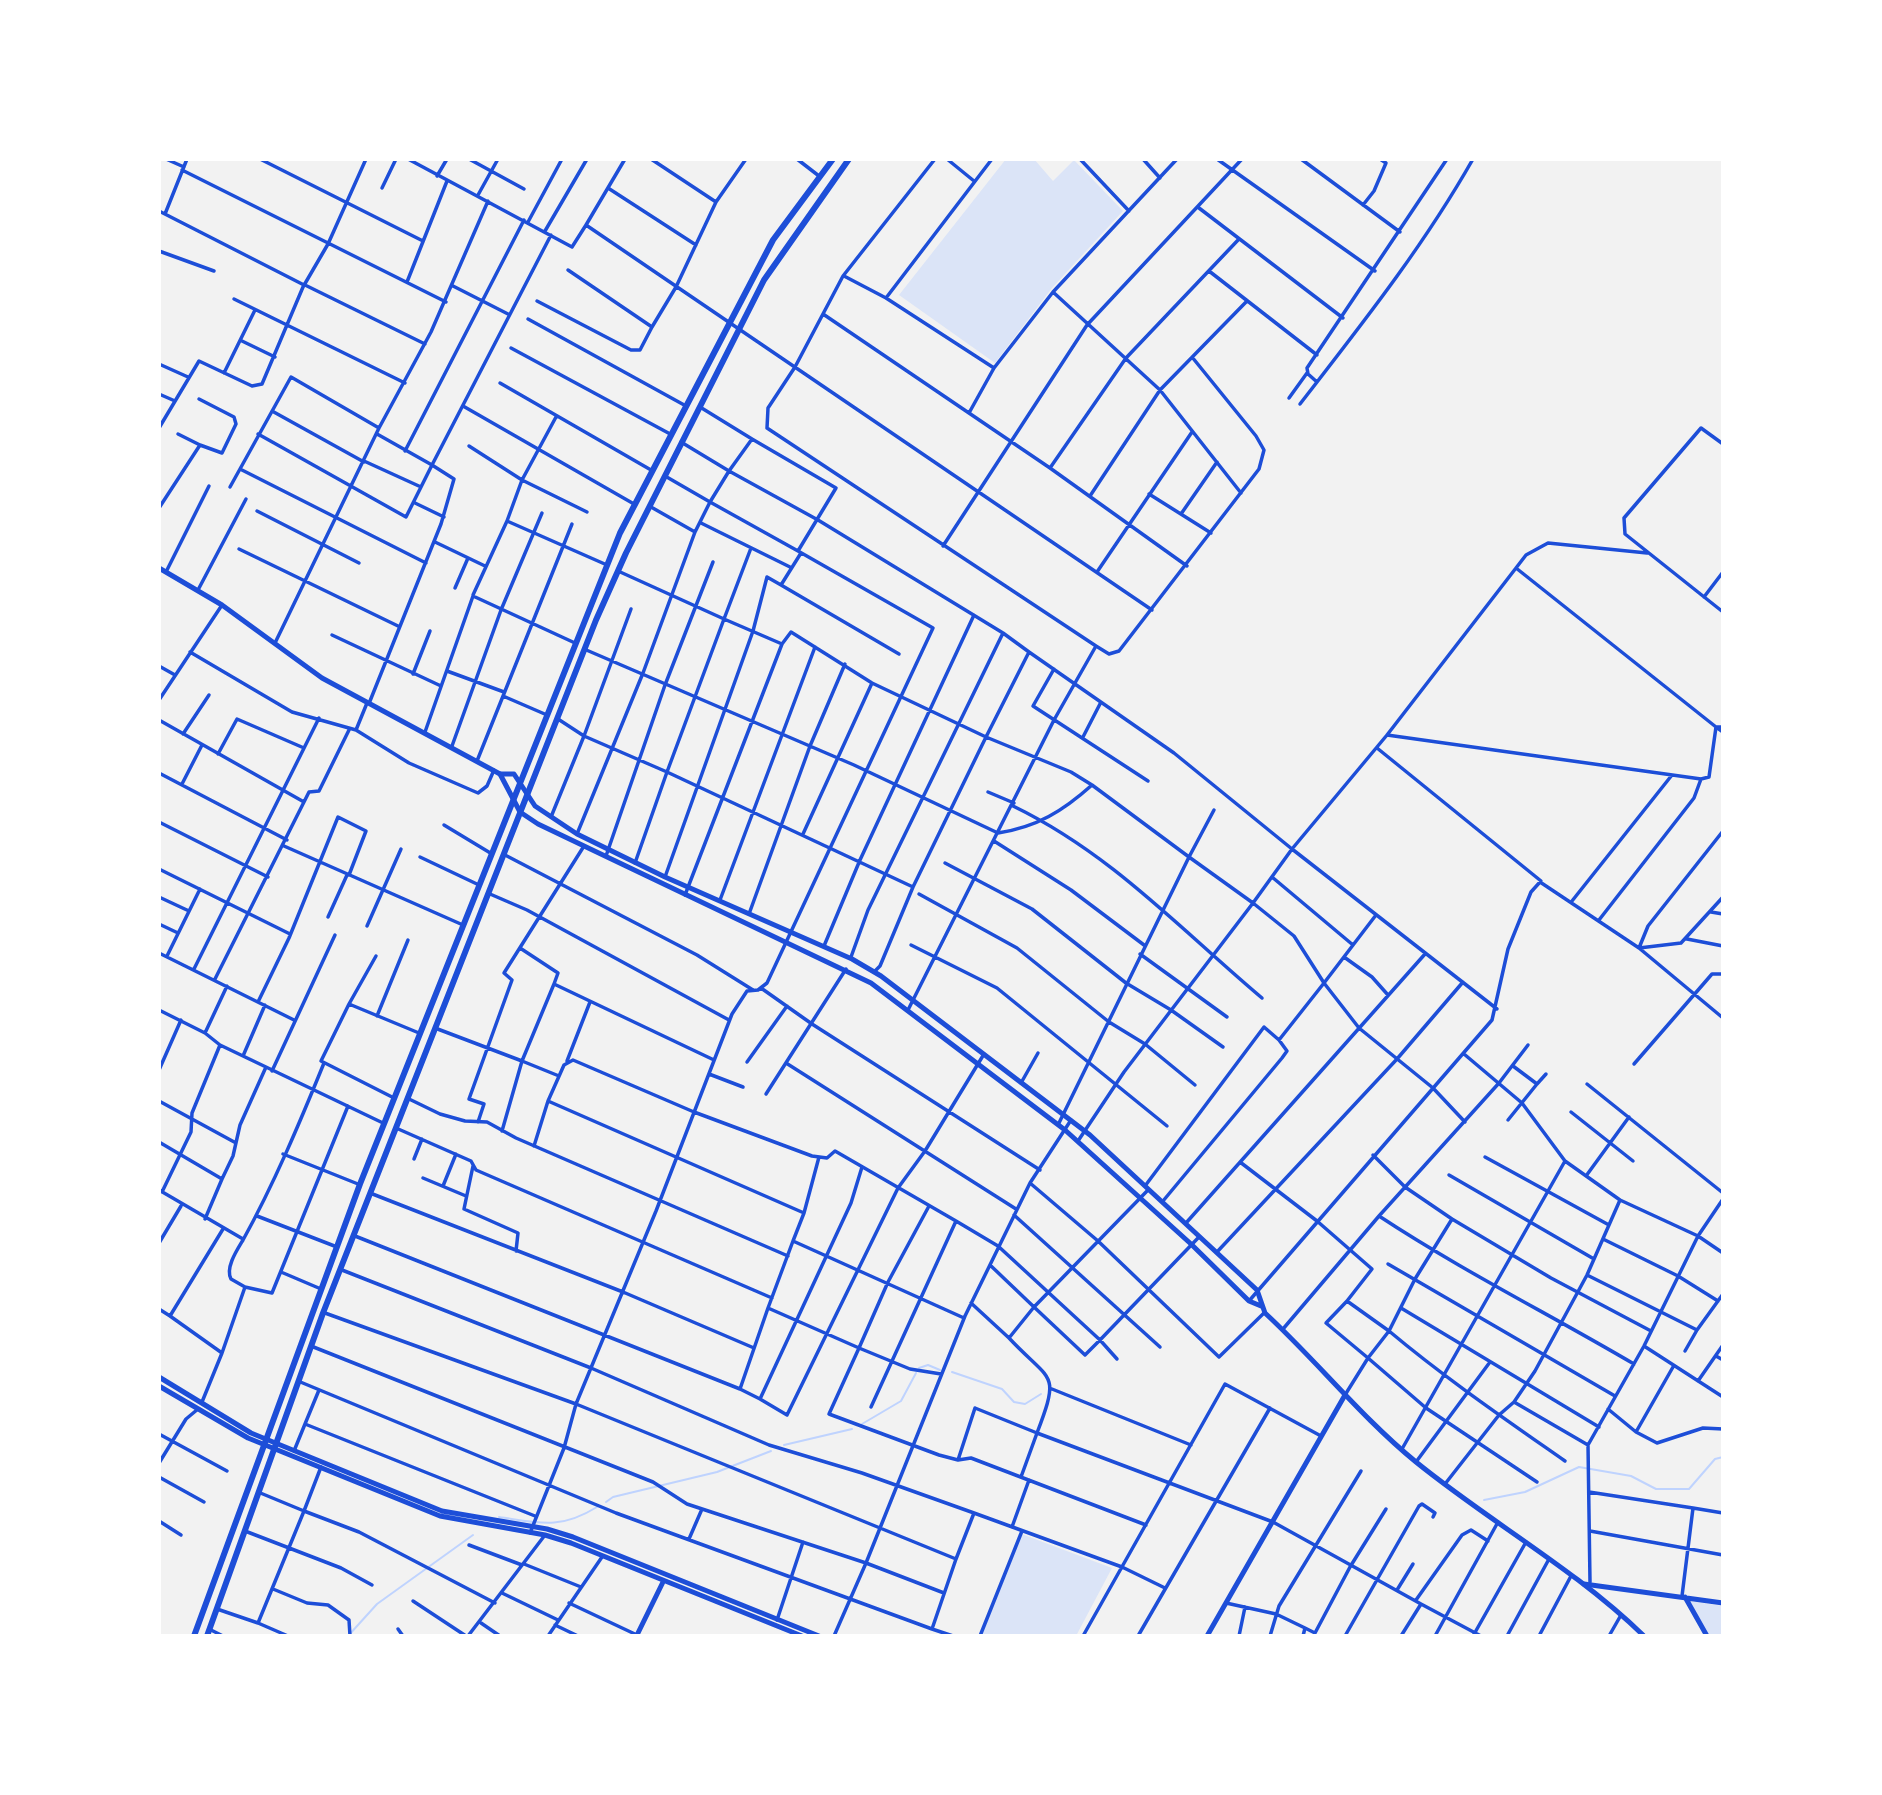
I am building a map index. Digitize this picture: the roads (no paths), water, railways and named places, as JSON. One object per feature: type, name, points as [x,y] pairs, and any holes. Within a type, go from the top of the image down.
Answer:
[{"type":"highway","points":[[194,1636],[360,1184],[607,565],[671,435],[773,240],[833,159]]},
{"type":"highway","points":[[208,1632],[323,1313],[584,649],[618,571],[738,328],[787,243],[849,159]]},
{"type":"main road","points":[[159,568],[222,605],[322,678],[500,774],[520,812],[538,824],[584,846],[635,863],[824,946],[874,971],[1085,1132],[1257,1290],[1265,1313],[1345,1395],[1416,1462],[1571,1575],[1587,1583],[1643,1635]]},
{"type":"main road","points":[[500,774],[514,774],[527,796],[550,819],[607,853],[685,895],[846,969],[908,1010],[1065,1130],[1191,1244],[1248,1301],[1261,1306]]},
{"type":"main road","points":[[159,1377],[199,1407]]},
{"type":"main road","points":[[159,1386],[250,1435],[440,1516],[573,1537],[802,1636]]},
{"type":"main road","points":[[1207,1636],[1345,1395]]},
{"type":"main road","points":[[293,1453],[442,1511],[530,1530],[663,1582],[819,1636]]},
{"type":"main road","points":[[638,1635],[663,1582]]},
{"type":"main road","points":[[1587,1583],[1723,1602]]},
{"type":"main road","points":[[1684,1596],[1707,1636]]},
{"type":"street","points":[[166,159],[446,302]]},
{"type":"street","points":[[164,214],[187,159]]},
{"type":"street","points":[[260,159],[423,241]]},
{"type":"street","points":[[159,428],[199,361],[257,387],[275,357],[285,326],[304,285],[328,244],[366,159]]},
{"type":"street","points":[[382,188],[396,159]]},
{"type":"street","points":[[408,159],[572,247],[625,159]]},
{"type":"street","points":[[437,176],[447,159]]},
{"type":"street","points":[[469,159],[524,189]]},
{"type":"street","points":[[478,195],[499,159]]},
{"type":"street","points":[[405,451],[482,301],[562,159]]},
{"type":"street","points":[[545,232],[587,159]]},
{"type":"street","points":[[651,159],[716,202]]},
{"type":"street","points":[[537,301],[631,350],[640,350],[676,287],[716,202],[746,159]]},
{"type":"street","points":[[797,159],[819,176]]},
{"type":"street","points":[[935,159],[844,276],[795,367],[768,408],[767,428],[1109,654],[1119,651],[1153,610],[1259,469],[1264,450],[1192,357]]},
{"type":"street","points":[[947,159],[974,181]]},
{"type":"street","points":[[886,298],[992,159]]},
{"type":"street","points":[[1080,159],[1129,211]]},
{"type":"street","points":[[1143,159],[1161,179]]},
{"type":"street","points":[[969,413],[994,368],[1053,292],[1177,159]]},
{"type":"street","points":[[1217,159],[1375,271]]},
{"type":"street","points":[[943,546],[1087,325],[1199,208],[1241,159]]},
{"type":"street","points":[[1301,159],[1400,232]]},
{"type":"street","points":[[1363,205],[1374,191],[1388,161],[1380,159]]},
{"type":"street","points":[[1289,398],[1447,159]]},
{"type":"street","points":[[1300,404],[1435,226],[1474,159]]},
{"type":"street","points":[[407,282],[447,181]]},
{"type":"street","points":[[608,188],[696,244]]},
{"type":"street","points":[[275,643],[379,428],[446,302],[488,201]]},
{"type":"street","points":[[1199,208],[1343,318]]},
{"type":"street","points":[[159,211],[425,344]]},
{"type":"street","points":[[586,225],[1153,610]]},
{"type":"street","points":[[258,434],[406,517],[508,314],[551,235]]},
{"type":"street","points":[[1050,468],[1126,358],[1239,239]]},
{"type":"street","points":[[159,251],[214,271]]},
{"type":"street","points":[[568,270],[652,327]]},
{"type":"street","points":[[1209,271],[1317,355]]},
{"type":"street","points":[[844,276],[886,298],[994,368]]},
{"type":"street","points":[[453,286],[508,314]]},
{"type":"street","points":[[1053,292],[1160,390],[1241,494]]},
{"type":"street","points":[[234,299],[405,383]]},
{"type":"street","points":[[1090,496],[1160,390],[1247,301]]},
{"type":"street","points":[[224,373],[255,310]]},
{"type":"street","points":[[823,314],[1011,441],[1187,566]]},
{"type":"street","points":[[528,318],[686,406]]},
{"type":"street","points":[[242,341],[275,357]]},
{"type":"street","points":[[511,348],[671,435]]},
{"type":"street","points":[[159,364],[188,377]]},
{"type":"street","points":[[1307,373],[1317,382]]},
{"type":"street","points":[[230,487],[291,377],[379,428]]},
{"type":"street","points":[[500,383],[653,472]]},
{"type":"street","points":[[159,394],[175,401]]},
{"type":"street","points":[[178,434],[222,453],[237,419],[199,400]]},
{"type":"street","points":[[463,406],[636,505]]},
{"type":"street","points":[[699,407],[836,488]]},
{"type":"street","points":[[272,411],[364,461],[421,487]]},
{"type":"street","points":[[425,732],[485,566],[508,521],[522,480],[556,417]]},
{"type":"street","points":[[1723,444],[1701,428],[1623,518],[1625,534],[1723,612]]},
{"type":"street","points":[[1097,572],[1192,431]]},
{"type":"street","points":[[356,730],[435,542],[455,481],[377,434]]},
{"type":"street","points":[[577,834],[643,673],[695,532],[729,471],[752,439]]},
{"type":"street","points":[[681,442],[818,520],[1003,633],[1174,754],[1497,1009]]},
{"type":"street","points":[[159,508],[200,445]]},
{"type":"street","points":[[469,446],[522,480],[587,512]]},
{"type":"street","points":[[1181,514],[1217,461]]},
{"type":"street","points":[[240,469],[426,563]]},
{"type":"street","points":[[530,1530],[564,1448],[576,1404],[660,1202],[729,1020],[747,991],[767,984],[828,847],[933,628],[665,476]]},
{"type":"street","points":[[780,585],[842,478]]},
{"type":"street","points":[[166,572],[209,486]]},
{"type":"street","points":[[1149,494],[1211,533]]},
{"type":"street","points":[[197,591],[246,499]]},
{"type":"street","points":[[415,503],[444,517]]},
{"type":"street","points":[[650,506],[695,532]]},
{"type":"street","points":[[257,511],[359,563]]},
{"type":"street","points":[[452,746],[501,610],[542,513]]},
{"type":"street","points":[[508,521],[607,565]]},
{"type":"street","points":[[701,523],[790,567]]},
{"type":"street","points":[[477,761],[572,524]]},
{"type":"street","points":[[435,542],[485,566]]},
{"type":"street","points":[[1078,1141],[1146,1044],[1292,849],[1377,748],[1525,555],[1548,543],[1649,553]]},
{"type":"street","points":[[635,863],[751,548]]},
{"type":"street","points":[[239,549],[398,626]]},
{"type":"street","points":[[455,588],[468,558]]},
{"type":"street","points":[[607,853],[664,685],[713,562]]},
{"type":"street","points":[[1516,568],[1716,727],[1723,729]]},
{"type":"street","points":[[618,571],[782,644]]},
{"type":"street","points":[[1704,597],[1723,572]]},
{"type":"street","points":[[665,877],[753,631],[767,577],[899,654]]},
{"type":"street","points":[[473,596],[575,643]]},
{"type":"street","points":[[159,700],[222,605]]},
{"type":"street","points":[[550,819],[631,609]]},
{"type":"street","points":[[824,946],[860,860],[974,615]]},
{"type":"street","points":[[413,674],[430,631]]},
{"type":"street","points":[[685,895],[782,644],[791,632],[898,697],[1036,757],[1092,785],[1294,936],[1324,983],[1359,1028],[1433,1088],[1465,1122]]},
{"type":"street","points":[[850,958],[868,910],[1003,633]]},
{"type":"street","points":[[332,635],[441,686]]},
{"type":"street","points":[[908,1010],[976,880],[1054,720],[1096,646]]},
{"type":"street","points":[[720,901],[815,647]]},
{"type":"street","points":[[584,649],[810,746],[998,832],[1021,829],[1043,821],[1066,808],[1092,785]]},
{"type":"street","points":[[190,652],[281,706],[349,730],[356,730],[409,763],[478,793],[487,786],[494,770]]},
{"type":"street","points":[[874,971],[880,966],[913,887],[1029,652]]},
{"type":"street","points":[[749,914],[810,746],[845,664]]},
{"type":"street","points":[[159,666],[176,675]]},
{"type":"street","points":[[1054,669],[1033,706],[1148,781]]},
{"type":"street","points":[[447,671],[475,681],[547,715]]},
{"type":"street","points":[[803,835],[835,759],[872,683]]},
{"type":"street","points":[[183,734],[209,695]]},
{"type":"street","points":[[1083,737],[1101,702]]},
{"type":"street","points":[[194,969],[319,718]]},
{"type":"street","points":[[557,718],[584,736],[611,746],[638,762],[699,786],[913,887]]},
{"type":"street","points":[[218,754],[237,719],[304,748]]},
{"type":"street","points":[[159,728],[161,722],[304,802]]},
{"type":"street","points":[[1387,735],[1701,779],[1709,777],[1716,727]]},
{"type":"street","points":[[215,979],[309,792],[318,791],[349,730]]},
{"type":"street","points":[[182,784],[202,745]]},
{"type":"street","points":[[1377,748],[1544,884],[1639,948],[1723,1018]]},
{"type":"street","points":[[159,773],[287,840]]},
{"type":"street","points":[[1572,901],[1672,775]]},
{"type":"street","points":[[1599,920],[1694,799],[1701,779]]},
{"type":"street","points":[[988,792],[1043,821],[1162,907],[1262,998]]},
{"type":"street","points":[[1058,1125],[1162,907],[1214,810]]},
{"type":"street","points":[[258,1002],[290,934],[338,817],[366,831],[328,917]]},
{"type":"street","points":[[159,822],[268,877]]},
{"type":"street","points":[[444,825],[492,854]]},
{"type":"street","points":[[1639,948],[1648,926],[1723,831]]},
{"type":"street","points":[[994,841],[1071,890],[1144,945]]},
{"type":"street","points":[[284,846],[463,925]]},
{"type":"street","points":[[478,1122],[484,1104],[469,1099],[512,980],[504,973],[584,846]]},
{"type":"street","points":[[367,926],[401,849]]},
{"type":"street","points":[[503,854],[697,955],[753,990]]},
{"type":"street","points":[[420,857],[479,885]]},
{"type":"street","points":[[945,863],[1032,909],[1126,983],[1171,1010],[1223,1047]]},
{"type":"street","points":[[159,869],[290,934]]},
{"type":"street","points":[[1272,877],[1353,945]]},
{"type":"street","points":[[1248,1301],[1464,1054],[1497,1009],[1508,949],[1521,913],[1531,892],[1540,882],[1544,884]]},
{"type":"street","points":[[167,956],[200,889]]},
{"type":"street","points":[[487,893],[540,918],[729,1020]]},
{"type":"street","points":[[919,894],[1017,948],[1109,1022],[1146,1044],[1195,1085]]},
{"type":"street","points":[[159,897],[189,911]]},
{"type":"street","points":[[1639,948],[1681,943],[1723,897]]},
{"type":"street","points":[[1710,912],[1723,914]]},
{"type":"street","points":[[1279,1040],[1376,915]]},
{"type":"street","points":[[159,924],[178,933]]},
{"type":"street","points":[[272,1070],[335,935]]},
{"type":"street","points":[[1686,939],[1723,946]]},
{"type":"street","points":[[377,1016],[408,940]]},
{"type":"street","points":[[911,945],[997,988],[1167,1126]]},
{"type":"street","points":[[502,1131],[522,1061],[558,973],[520,948]]},
{"type":"street","points":[[159,953],[294,1020]]},
{"type":"street","points":[[1140,954],[1227,1017]]},
{"type":"street","points":[[1184,1225],[1425,954]]},
{"type":"street","points":[[376,956],[321,1061],[394,1098]]},
{"type":"street","points":[[1344,957],[1372,977],[1388,995]]},
{"type":"street","points":[[766,1094],[846,969]]},
{"type":"street","points":[[1634,1064],[1693,993],[1712,974],[1723,974]]},
{"type":"street","points":[[1215,1254],[1397,1059],[1463,982]]},
{"type":"street","points":[[554,984],[714,1059]]},
{"type":"street","points":[[205,1033],[227,986]]},
{"type":"street","points":[[761,988],[812,1024],[1041,1170]]},
{"type":"street","points":[[534,1146],[548,1101],[590,1002]]},
{"type":"street","points":[[349,1004],[421,1034]]},
{"type":"street","points":[[243,1056],[265,1005]]},
{"type":"street","points":[[747,1062],[787,1006]]},
{"type":"street","points":[[159,1010],[205,1033],[220,1045],[385,1124]]},
{"type":"street","points":[[1713,1010],[1723,1010]]},
{"type":"street","points":[[159,1070],[181,1020]]},
{"type":"street","points":[[1009,1338],[1034,1307],[1140,1199],[1264,1027],[1287,1051],[1162,1203]]},
{"type":"street","points":[[435,1028],[559,1076]]},
{"type":"street","points":[[220,1045],[192,1112],[193,1121],[181,1156],[161,1191],[243,1239]]},
{"type":"street","points":[[1283,1329],[1379,1216],[1499,1083],[1528,1045]]},
{"type":"street","points":[[1021,1083],[1038,1053]]},
{"type":"street","points":[[354,1235],[740,1389],[787,1415],[898,1188],[925,1151],[984,1054]]},
{"type":"street","points":[[1464,1054],[1522,1103],[1565,1161],[1620,1200],[1698,1236],[1723,1253]]},
{"type":"street","points":[[567,1061],[573,1060],[694,1112],[819,1157],[827,1158],[835,1151],[998,1247],[1049,1292],[1117,1359]]},
{"type":"street","points":[[324,1063],[228,1275],[245,1287],[270,1294],[298,1232],[348,1106]]},
{"type":"street","points":[[786,1063],[1016,1209]]},
{"type":"street","points":[[1513,1066],[1537,1084]]},
{"type":"street","points":[[205,1219],[236,1143],[240,1125],[266,1067]]},
{"type":"street","points":[[1508,1121],[1546,1073]]},
{"type":"street","points":[[709,1074],[743,1087]]},
{"type":"street","points":[[1587,1084],[1723,1193]]},
{"type":"street","points":[[407,1098],[440,1114],[487,1122],[534,1146],[788,1256]]},
{"type":"street","points":[[159,1101],[236,1143]]},
{"type":"street","points":[[548,1101],[804,1213]]},
{"type":"street","points":[[1571,1112],[1633,1161]]},
{"type":"street","points":[[1586,1176],[1629,1117]]},
{"type":"street","points":[[834,1636],[852,1599],[964,1318],[1030,1183],[1041,1170],[1071,1120]]},
{"type":"street","points":[[396,1128],[471,1161],[476,1170],[772,1298]]},
{"type":"street","points":[[414,1159],[422,1139]]},
{"type":"street","points":[[159,1142],[222,1179]]},
{"type":"street","points":[[283,1154],[360,1184]]},
{"type":"street","points":[[443,1186],[456,1154]]},
{"type":"street","points":[[1373,1155],[1405,1187],[1452,1219],[1651,1332]]},
{"type":"street","points":[[740,1389],[804,1213],[819,1157]]},
{"type":"street","points":[[1485,1157],[1609,1225]]},
{"type":"street","points":[[1402,1449],[1565,1161]]},
{"type":"street","points":[[1240,1162],[1317,1221],[1372,1269],[1326,1323],[1426,1408],[1537,1482]]},
{"type":"street","points":[[473,1166],[464,1209],[518,1233],[516,1251]]},
{"type":"street","points":[[760,1399],[794,1320],[851,1203],[862,1167]]},
{"type":"street","points":[[1449,1175],[1594,1259]]},
{"type":"street","points":[[423,1178],[466,1196]]},
{"type":"street","points":[[1030,1183],[1098,1241],[1219,1357],[1265,1313]]},
{"type":"street","points":[[370,1193],[623,1292],[754,1348]]},
{"type":"street","points":[[1587,1583],[1590,1531],[1586,1464],[1588,1445],[1644,1346],[1698,1236],[1723,1199]]},
{"type":"street","points":[[1445,1484],[1499,1415],[1514,1402],[1527,1382],[1587,1275],[1620,1200]]},
{"type":"street","points":[[159,1243],[181,1205]]},
{"type":"street","points":[[929,1206],[888,1282],[829,1414],[958,1460],[971,1458],[1146,1525]]},
{"type":"street","points":[[1014,1215],[1074,1266],[1160,1347]]},
{"type":"street","points":[[256,1216],[337,1247]]},
{"type":"street","points":[[1379,1216],[1432,1252],[1497,1285],[1634,1364]]},
{"type":"street","points":[[1345,1395],[1389,1331],[1415,1279],[1452,1219]]},
{"type":"street","points":[[871,1407],[956,1222]]},
{"type":"street","points":[[170,1316],[223,1229]]},
{"type":"street","points":[[990,1265],[1086,1355],[1198,1238]]},
{"type":"street","points":[[1603,1239],[1678,1276],[1718,1301]]},
{"type":"street","points":[[793,1241],[964,1318]]},
{"type":"street","points":[[1388,1264],[1545,1352],[1615,1396]]},
{"type":"street","points":[[340,1269],[591,1368],[769,1445],[1023,1530],[1122,1567],[1166,1588]]},
{"type":"street","points":[[281,1272],[321,1289]]},
{"type":"street","points":[[1587,1275],[1698,1330]]},
{"type":"street","points":[[159,1464],[187,1419],[199,1407],[222,1353],[245,1287]]},
{"type":"street","points":[[1685,1351],[1723,1294]]},
{"type":"street","points":[[1347,1301],[1389,1331],[1444,1377],[1470,1392],[1565,1461]]},
{"type":"street","points":[[971,1303],[1049,1378],[1052,1389],[1021,1477]]},
{"type":"street","points":[[768,1308],[910,1369],[941,1374]]},
{"type":"street","points":[[1401,1308],[1599,1427]]},
{"type":"street","points":[[159,1309],[222,1353]]},
{"type":"street","points":[[323,1313],[576,1404],[957,1559]]},
{"type":"street","points":[[1698,1382],[1723,1345]]},
{"type":"street","points":[[311,1346],[653,1482],[687,1504],[866,1563],[944,1593]]},
{"type":"street","points":[[1644,1346],[1723,1397]]},
{"type":"street","points":[[1716,1356],[1723,1360]]},
{"type":"street","points":[[1416,1462],[1490,1362]]},
{"type":"street","points":[[1636,1432],[1673,1366]]},
{"type":"street","points":[[298,1381],[616,1513],[953,1636]]},
{"type":"street","points":[[1083,1636],[1225,1384],[1321,1436]]},
{"type":"street","points":[[1052,1389],[1191,1445]]},
{"type":"street","points":[[293,1453],[319,1390]]},
{"type":"street","points":[[1514,1402],[1588,1445]]},
{"type":"street","points":[[958,1460],[975,1408],[1273,1522],[1315,1544],[1350,1567],[1481,1636]]},
{"type":"street","points":[[1138,1636],[1270,1408]]},
{"type":"street","points":[[1608,1409],[1636,1432],[1657,1443],[1703,1428],[1723,1429]]},
{"type":"street","points":[[305,1424],[535,1516]]},
{"type":"street","points":[[159,1434],[227,1471]]},
{"type":"street","points":[[258,1623],[321,1467]]},
{"type":"street","points":[[1270,1636],[1276,1614],[1315,1544],[1361,1471]]},
{"type":"street","points":[[159,1477],[204,1502]]},
{"type":"street","points":[[1012,1527],[1029,1480]]},
{"type":"street","points":[[258,1492],[359,1532],[495,1603]]},
{"type":"street","points":[[1589,1492],[1723,1513]]},
{"type":"street","points":[[1345,1636],[1419,1506],[1422,1504],[1428,1507],[1435,1513],[1433,1517]]},
{"type":"street","points":[[688,1539],[702,1508]]},
{"type":"street","points":[[1684,1596],[1693,1508]]},
{"type":"street","points":[[1226,1603],[1276,1614],[1315,1633],[1350,1567],[1386,1509]]},
{"type":"street","points":[[932,1629],[974,1513]]},
{"type":"street","points":[[159,1521],[181,1535]]},
{"type":"street","points":[[1435,1636],[1498,1522]]},
{"type":"street","points":[[980,1636],[1023,1530]]},
{"type":"street","points":[[1415,1601],[1462,1535],[1471,1530],[1488,1541]]},
{"type":"street","points":[[244,1531],[341,1568],[372,1585]]},
{"type":"street","points":[[1590,1531],[1723,1555]]},
{"type":"street","points":[[413,1601],[467,1636],[481,1622],[545,1535]]},
{"type":"street","points":[[776,1623],[803,1542]]},
{"type":"street","points":[[1474,1634],[1526,1542]]},
{"type":"street","points":[[469,1545],[580,1587]]},
{"type":"street","points":[[548,1636],[602,1556]]},
{"type":"street","points":[[1507,1636],[1549,1559]]},
{"type":"street","points":[[1397,1590],[1413,1564]]},
{"type":"street","points":[[1539,1636],[1571,1575]]},
{"type":"street","points":[[273,1588],[307,1603],[336,1609],[349,1620],[350,1636]]},
{"type":"street","points":[[502,1592],[578,1636]]},
{"type":"street","points":[[569,1603],[638,1635]]},
{"type":"street","points":[[1401,1636],[1421,1604]]},
{"type":"street","points":[[1239,1636],[1245,1607]]},
{"type":"street","points":[[216,1608],[288,1636]]},
{"type":"street","points":[[1609,1636],[1621,1615]]},
{"type":"street","points":[[481,1622],[500,1636]]},
{"type":"street","points":[[1303,1636],[1305,1628]]},
{"type":"street","points":[[398,1629],[403,1636]]},
{"type":"street","points":[[780,1636],[783,1629]]},
{"type":"street","points":[[208,1632],[223,1636]]},
{"type":"waterway","points":[[919,1368],[928,1365],[940,1370]]},
{"type":"waterway","points":[[952,1372],[1002,1389],[1014,1402],[1025,1404],[1041,1394]]},
{"type":"waterway","points":[[862,1424],[901,1401],[916,1373]]},
{"type":"waterway","points":[[784,1445],[852,1429]]},
{"type":"waterway","points":[[606,1502],[613,1497],[717,1472],[771,1451]]},
{"type":"waterway","points":[[1484,1500],[1525,1492],[1579,1467],[1631,1476],[1656,1489],[1689,1489],[1715,1459],[1723,1457]]},
{"type":"waterway","points":[[499,1517],[538,1523],[560,1522],[597,1507]]},
{"type":"waterway","points":[[348,1636],[377,1604],[473,1535]]}]
